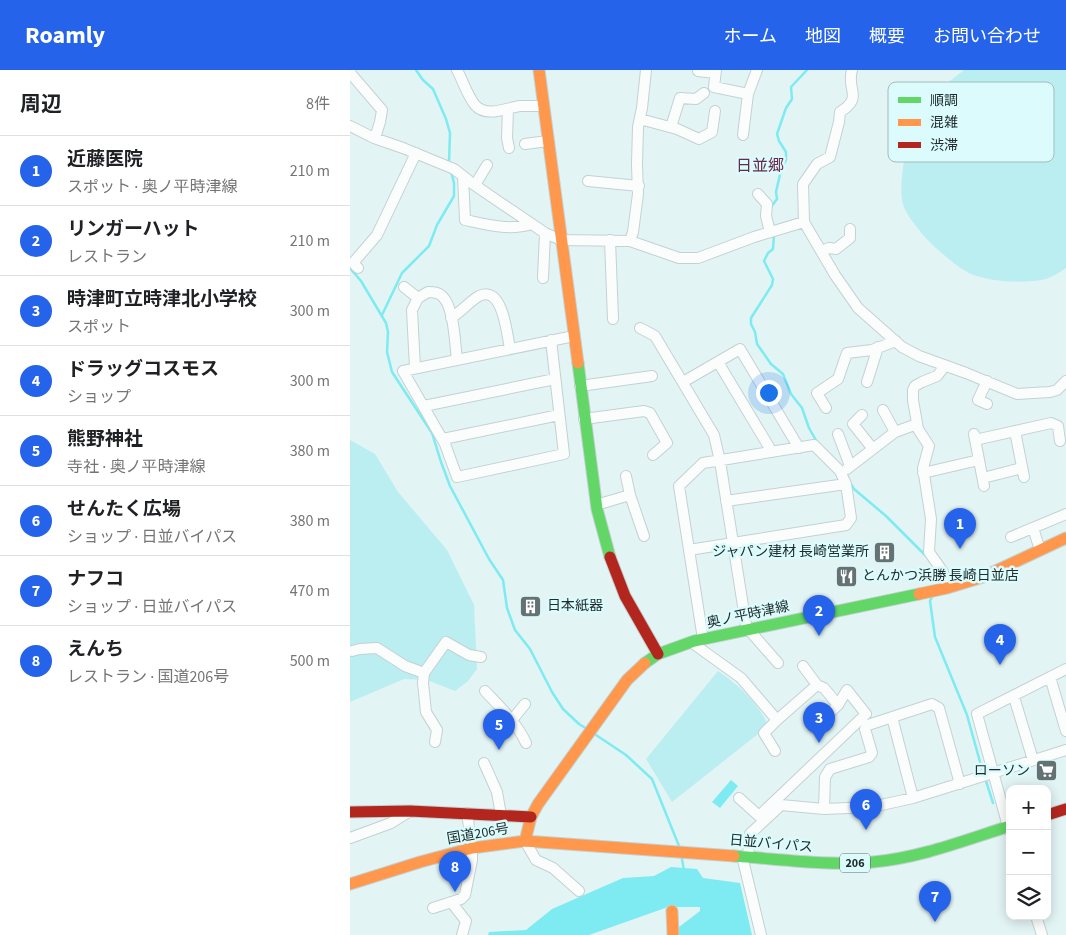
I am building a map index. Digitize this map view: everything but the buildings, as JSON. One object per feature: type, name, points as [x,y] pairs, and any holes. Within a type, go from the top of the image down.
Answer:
[{"type":"main road","points":[[539,70],[596,505],[611,562],[625,596],[658,654]]},
{"type":"main road","name":"奥ノ平時津線","points":[[525,841],[531,817],[538,804],[627,680],[644,663],[658,654],[691,642],[947,588],[983,577],[1066,539]]},
{"type":"main road","points":[[1051,814],[1066,809]]},
{"type":"main road","points":[[350,812],[410,811],[531,817]]},
{"type":"main road","name":"日並バイパス","points":[[525,841],[830,863],[873,862],[913,856],[1006,830]]},
{"type":"main road","name":"国道206号","points":[[350,884],[472,848],[525,841]]},
{"type":"main road","points":[[672,911],[673,935]]},
{"type":"street","points":[[350,70],[351,74],[382,110],[375,138]]},
{"type":"street","points":[[457,70],[476,107],[492,112],[520,106],[544,106]]},
{"type":"street","points":[[630,241],[639,186],[637,164],[646,70]]},
{"type":"street","points":[[743,135],[748,94],[757,70]]},
{"type":"street","points":[[852,70],[849,79],[853,100],[851,104],[840,112],[830,157],[817,164],[803,184],[804,222],[834,275],[858,308],[896,341],[919,356],[1017,394],[1057,390],[1066,380]]},
{"type":"street","points":[[698,71],[716,72],[714,87],[748,94]]},
{"type":"street","points":[[670,127],[680,98],[696,99],[704,93]]},
{"type":"street","points":[[508,109],[507,138],[509,148]]},
{"type":"street","points":[[640,119],[670,127],[699,138],[712,132],[714,111]]},
{"type":"street","points":[[350,126],[375,138],[449,167],[545,233],[561,240],[630,241],[679,258],[698,258],[804,222]]},
{"type":"street","points":[[525,144],[548,141]]},
{"type":"street","points":[[358,268],[354,263],[377,235],[416,153]]},
{"type":"street","points":[[474,185],[487,164]]},
{"type":"street","points":[[463,176],[465,220],[510,228],[532,224]]},
{"type":"street","points":[[588,181],[639,186]]},
{"type":"street","points":[[758,194],[767,204],[766,216],[773,231]]},
{"type":"street","points":[[821,251],[829,248],[836,249],[845,243],[850,238],[850,229]]},
{"type":"street","points":[[543,278],[545,233]]},
{"type":"street","points":[[610,240],[613,319]]},
{"type":"street","points":[[404,286],[418,298]]},
{"type":"street","points":[[415,368],[412,310],[418,298],[428,292],[440,294],[446,301],[451,318],[458,360]]},
{"type":"street","points":[[451,318],[482,295],[492,296],[500,305],[510,349]]},
{"type":"street","points":[[640,328],[655,336],[714,435],[748,630],[778,663]]},
{"type":"street","points":[[551,340],[564,454],[457,477],[443,439],[404,371],[551,340],[574,336]]},
{"type":"street","points":[[826,408],[817,393],[838,379],[847,353],[878,347],[896,341]]},
{"type":"street","points":[[867,382],[878,347]]},
{"type":"street","points":[[683,382],[740,349],[799,448]]},
{"type":"street","points":[[718,362],[772,452]]},
{"type":"street","points":[[946,366],[938,376],[915,386],[913,400],[918,429],[929,446],[923,468],[931,512],[929,552],[943,572],[947,588]]},
{"type":"street","points":[[580,386],[652,376]]},
{"type":"street","points":[[424,406],[555,379]]},
{"type":"street","points":[[987,381],[978,400],[987,404]]},
{"type":"street","points":[[883,410],[895,432]]},
{"type":"street","points":[[584,419],[644,411],[650,412],[667,443],[653,455]]},
{"type":"street","points":[[443,439],[559,415]]},
{"type":"street","points":[[862,415],[853,424],[873,449]]},
{"type":"street","points":[[1015,431],[1023,473],[984,482],[974,437],[1051,423],[1058,426],[1060,442]]},
{"type":"street","points":[[838,434],[849,467],[895,432],[917,424]]},
{"type":"street","points":[[689,550],[733,541],[846,525],[851,518],[846,484],[840,471],[814,445],[720,461],[703,462],[679,486],[703,640]]},
{"type":"street","points":[[923,473],[979,460]]},
{"type":"street","points":[[626,476],[630,496],[644,536]]},
{"type":"street","points":[[726,501],[846,484]]},
{"type":"street","points":[[596,505],[630,496]]},
{"type":"street","points":[[1011,537],[1066,514]]},
{"type":"street","points":[[1034,528],[1040,550]]},
{"type":"street","points":[[435,742],[437,730],[426,712],[423,683],[424,673],[446,642],[469,655],[481,657]]},
{"type":"street","points":[[691,642],[741,678],[777,720]]},
{"type":"street","points":[[352,651],[377,648],[405,666],[424,673]]},
{"type":"street","points":[[803,666],[817,685],[824,688],[838,705]]},
{"type":"street","points":[[1006,818],[978,714],[1066,669]]},
{"type":"street","points":[[1050,677],[1066,731]]},
{"type":"street","points":[[775,751],[764,733],[817,685]]},
{"type":"street","points":[[739,798],[760,816],[866,714],[847,690],[838,705],[814,728]]},
{"type":"street","points":[[485,691],[521,730],[526,743]]},
{"type":"street","points":[[1014,697],[1033,760]]},
{"type":"street","points":[[512,720],[525,704]]},
{"type":"street","points":[[824,809],[825,777],[830,769],[869,757],[872,753],[865,729],[868,725],[932,704],[938,708],[960,784]]},
{"type":"street","points":[[892,717],[913,798]]},
{"type":"street","points":[[761,935],[745,856],[750,834],[781,805],[824,809],[872,807],[913,798],[1066,750]]},
{"type":"street","points":[[484,763],[497,792],[501,815]]},
{"type":"street","points":[[350,838],[391,823],[410,811]]},
{"type":"street","points":[[433,908],[461,899],[465,895],[472,860],[472,848],[466,813]]},
{"type":"street","points":[[525,841],[536,860],[553,868],[579,891]]},
{"type":"street","points":[[452,902],[466,921],[462,935]]},
{"type":"street","points":[[1037,920],[1042,935]]},
{"type":"shaded area","points":[[964,70],[1066,70],[1066,268],[1056,274],[1038,281],[1008,281],[988,279],[971,274],[929,241],[904,208],[901,191],[904,162],[1054,162],[1054,82],[949,82]]},
{"type":"shaded area","points":[[350,440],[375,454],[398,492],[447,550],[474,605],[477,669],[468,681],[455,691],[427,680],[404,679],[350,702]]},
{"type":"shaded area","points":[[718,671],[747,695],[759,710],[768,726],[672,802],[646,759]]},
{"type":"water","points":[[731,780],[738,786],[720,808],[712,802]]},
{"type":"water","points":[[671,867],[697,869],[703,878],[740,883],[752,935],[679,935],[679,927],[700,911],[700,907],[668,907],[589,935],[488,935],[489,932],[526,930],[552,909],[623,878],[654,876]]},
{"type":"waterway","points":[[416,70],[433,89],[446,119],[450,133],[449,163]]},
{"type":"waterway","points":[[771,207],[777,199],[776,192],[781,170],[786,160],[786,152],[777,134],[786,108],[792,99],[791,87],[807,70]]},
{"type":"waterway","points":[[382,315],[402,273],[429,246],[437,225],[454,196],[454,183],[451,171]]},
{"type":"waterway","points":[[774,235],[773,249],[768,253],[764,261],[773,279],[772,285],[751,318],[751,324],[755,332],[757,344],[771,364],[783,374],[791,394],[802,408],[809,428],[817,442]]},
{"type":"waterway","points":[[350,268],[361,281],[386,323],[388,332],[387,352],[392,372],[432,433],[450,486],[489,559],[503,580],[507,608],[515,630],[530,649],[563,709],[587,729]]},
{"type":"waterway","points":[[849,481],[854,489],[886,516],[925,555]]},
{"type":"waterway","points":[[932,597],[930,601],[935,637],[967,715],[982,769]]},
{"type":"waterway","points":[[593,733],[626,755],[652,779],[679,846]]},
{"type":"waterway","points":[[986,781],[993,803]]},
{"type":"waterway","points":[[682,859],[684,871]]},
{"type":"traffic: fast","points":[[578,363],[597,509],[610,557]]},
{"type":"traffic: fast","points":[[645,663],[658,654],[694,641],[919,594]]},
{"type":"traffic: fast","points":[[734,856],[821,863],[873,862],[925,853],[1006,827]]},
{"type":"traffic: slow","points":[[539,70],[578,363]]},
{"type":"traffic: slow","points":[[919,594],[983,577],[1066,538]]},
{"type":"traffic: slow","points":[[525,841],[531,817],[538,804],[627,680],[645,663]]},
{"type":"traffic: slow","points":[[350,884],[472,848],[525,841],[734,856]]},
{"type":"traffic: slow","points":[[672,911],[673,935]]},
{"type":"traffic: jam","points":[[610,557],[625,596],[658,654]]},
{"type":"traffic: jam","points":[[1051,814],[1066,809]]},
{"type":"traffic: jam","points":[[350,812],[410,811],[531,817]]},
{"type":"place","name":"近藤医院","points":[[960,549]]},
{"type":"place","name":"ジャパン建材 長崎営業所","points":[[885,552]]},
{"type":"place","name":"とんかつ浜勝 長崎日並店","points":[[846,576]]},
{"type":"place","name":"日本紙器","points":[[531,606]]},
{"type":"place","name":"リンガーハット","points":[[819,636]]},
{"type":"place","name":"ドラッグコスモス","points":[[1000,665]]},
{"type":"place","name":"時津町立時津北小学校","points":[[819,743]]},
{"type":"place","name":"熊野神社","points":[[499,750]]},
{"type":"place","name":"ローソン","points":[[1046,771]]},
{"type":"place","name":"せんたく広場","points":[[866,830]]},
{"type":"place","name":"えんち","points":[[455,892]]},
{"type":"place","name":"ナフコ","points":[[935,922]]},
{"type":"district","name":"日並郷","points":[[760,166]]}]
